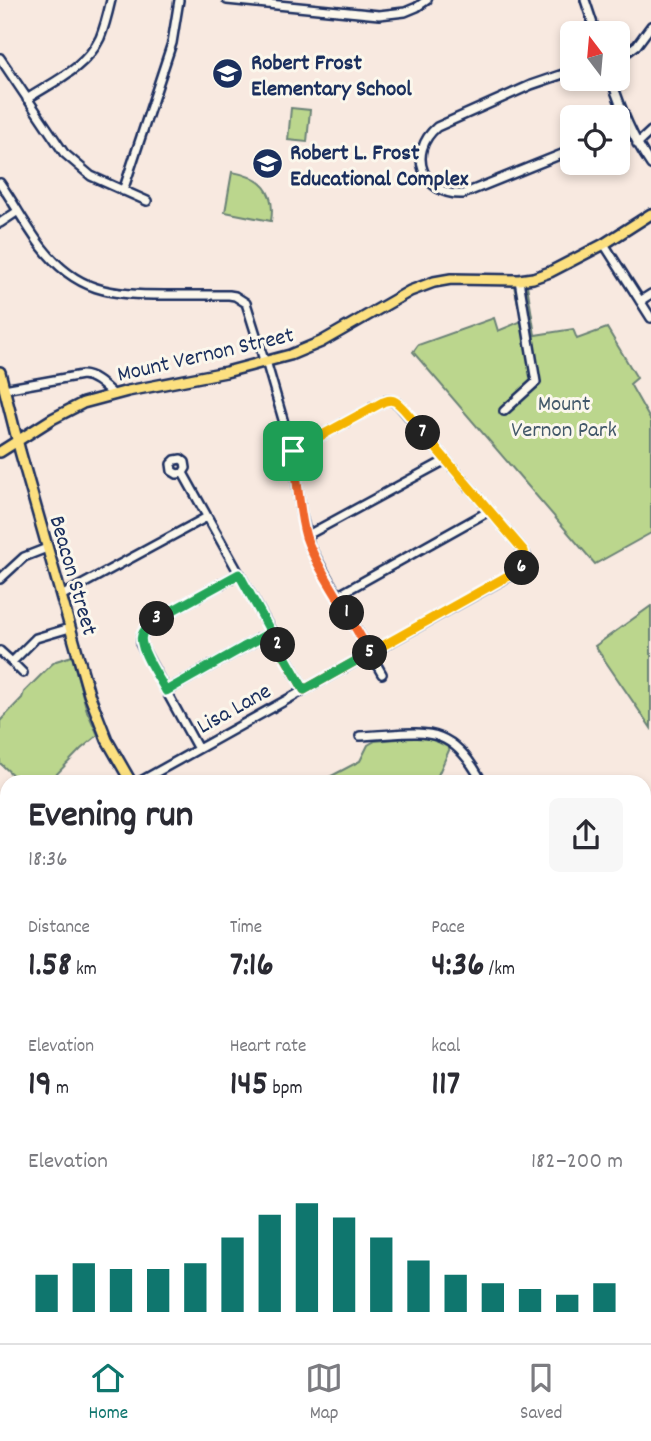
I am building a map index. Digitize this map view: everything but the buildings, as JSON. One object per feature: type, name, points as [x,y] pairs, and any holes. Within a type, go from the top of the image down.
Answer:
[{"type":"main road","name":"Mount Vernon Street","points":[[0,452],[75,406],[113,394],[226,372],[290,355],[321,342],[410,291],[434,282],[451,279],[519,280],[550,272],[604,244],[651,214]]},
{"type":"main road","name":"Beacon Street","points":[[0,372],[47,548],[97,715],[107,740],[127,775]]},
{"type":"street","points":[[27,99],[76,68],[89,55],[99,40],[111,0]]},
{"type":"street","points":[[124,191],[172,43],[179,0]]},
{"type":"street","points":[[227,0],[379,15],[404,12],[427,0]]},
{"type":"street","points":[[585,0],[592,21]]},
{"type":"street","points":[[630,50],[651,26]]},
{"type":"street","points":[[0,58],[64,153],[91,176],[146,201]]},
{"type":"street","points":[[560,75],[437,127],[426,139],[421,163],[427,178],[439,190],[463,194],[560,155]]},
{"type":"street","points":[[630,131],[651,165]]},
{"type":"street","points":[[637,144],[651,131]]},
{"type":"street","points":[[0,183],[54,261],[78,279],[100,290],[125,295],[229,295],[243,301],[248,307],[293,451],[301,513],[310,547],[382,674]]},
{"type":"street","points":[[0,223],[18,211]]},
{"type":"street","points":[[604,244],[651,318]]},
{"type":"street","points":[[505,411],[536,382],[519,280]]},
{"type":"street","points":[[640,301],[651,294]]},
{"type":"street","points":[[4,389],[89,375],[113,394]]},
{"type":"street","points":[[293,451],[391,400],[399,405],[489,511],[337,596]]},
{"type":"street","points":[[306,536],[446,460]]},
{"type":"street","points":[[183,473],[304,690]]},
{"type":"street","name":"Lisa Lane","points":[[152,775],[520,570],[526,560],[524,551],[489,511]]},
{"type":"street","points":[[61,596],[207,517]]},
{"type":"street","points":[[0,579],[24,557],[47,548]]},
{"type":"street","points":[[198,749],[141,645],[142,634],[159,618],[239,574]]},
{"type":"street","points":[[12,663],[36,638],[70,628]]},
{"type":"street","points":[[166,691],[271,632]]},
{"type":"street","points":[[0,651],[23,673]]},
{"type":"street","points":[[360,736],[414,732],[433,734],[448,740],[461,750],[477,775]]},
{"type":"green space","points":[[291,108],[310,110],[307,142],[288,140]]},
{"type":"green space","points":[[232,172],[251,178],[264,187],[271,201],[271,221],[225,212]]},
{"type":"green space","name":"Mount Vernon Park","points":[[527,285],[535,335],[573,329],[577,339],[607,328],[637,378],[630,384],[651,421],[651,533],[595,564],[413,352],[418,345],[494,318],[498,331],[522,321],[514,286]]},
{"type":"green space","points":[[651,606],[651,728],[595,646]]},
{"type":"green space","points":[[72,656],[87,711],[98,735],[56,775],[13,775],[0,763],[0,721],[22,698],[24,692],[56,661]]},
{"type":"green space","points":[[420,737],[450,748],[438,775],[333,775],[360,761],[368,745],[375,741]]},
{"type":"place","name":"Robert Frost Elementary School","points":[[228,74]]},
{"type":"place","name":"Robert L. Frost Educational Complex","points":[[267,164]]},
{"type":"route","points":[[293,451],[301,513],[310,547],[370,653],[304,690],[239,574],[159,618],[145,629],[141,645],[166,691],[271,632],[304,690],[520,570],[525,565],[524,551],[394,401],[383,402],[293,451]]}]
